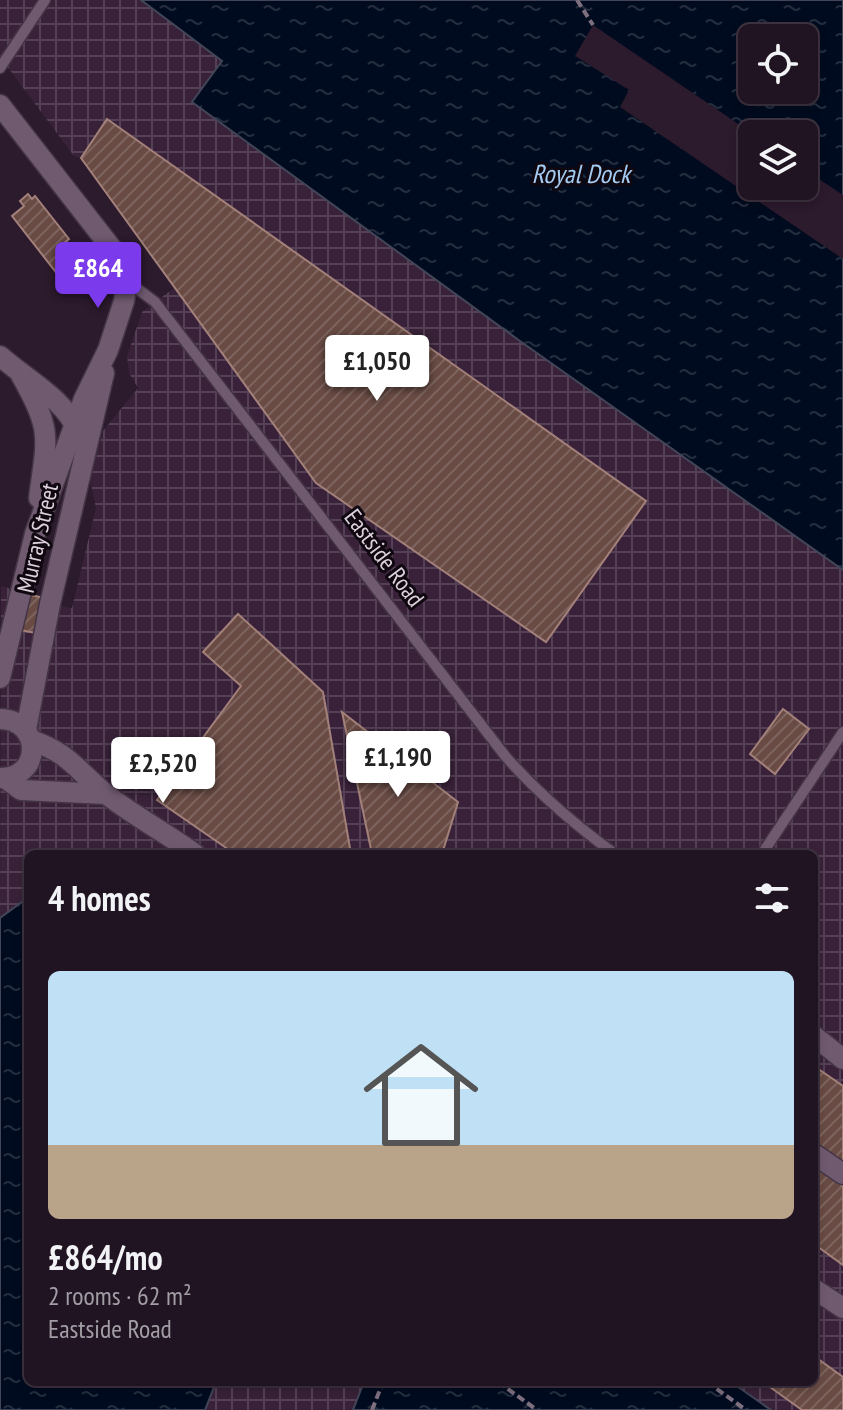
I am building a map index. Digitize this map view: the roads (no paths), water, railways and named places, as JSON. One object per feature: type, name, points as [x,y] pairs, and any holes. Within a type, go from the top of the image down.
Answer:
[{"type":"street","name":"Eastside Road","points":[[0,105],[113,250],[123,266],[127,281]]},
{"type":"street","points":[[85,452],[127,281]]},
{"type":"street","points":[[75,425],[108,350]]},
{"type":"street","points":[[0,356],[21,375],[47,391],[75,425],[85,452]]},
{"type":"street","points":[[21,375],[41,411],[47,435],[35,534]]},
{"type":"street","name":"Murray Street","points":[[0,678],[35,534],[75,425]]},
{"type":"street","name":"Murray Street","points":[[2,779],[22,772],[31,757],[28,735],[50,604],[85,452]]},
{"type":"street","points":[[0,719],[12,720],[28,735],[75,764],[106,794],[189,850]]},
{"type":"street","points":[[2,779],[21,790],[106,794]]},
{"type":"street","points":[[818,1039],[843,1059]]},
{"type":"street","points":[[818,1157],[843,1174]]},
{"type":"street","points":[[818,1292],[843,1308]]},
{"type":"lane","points":[[0,68],[45,0]]},
{"type":"lane","name":"Eastside Road","points":[[127,281],[155,302],[506,757],[564,815],[610,850]]},
{"type":"lane","points":[[765,850],[843,732]]},
{"type":"water","name":"Royal Dock","points":[[141,0],[843,0],[843,570],[520,341],[192,102],[222,61]]},
{"type":"water","points":[[24,900],[24,1386],[214,1386],[205,1410],[0,1410],[0,918]]},
{"type":"water","points":[[362,1386],[737,1386],[771,1410],[353,1410]]}]
